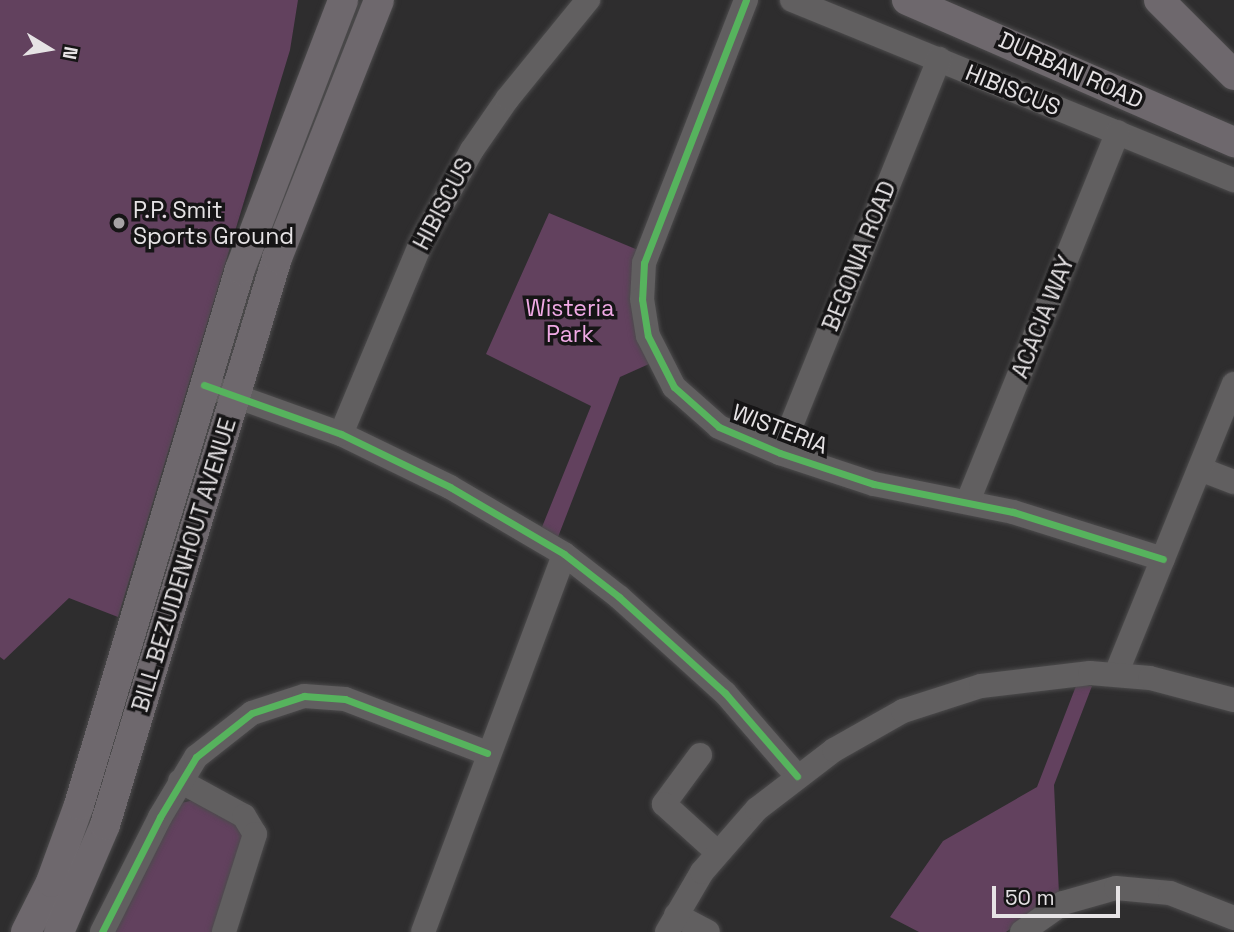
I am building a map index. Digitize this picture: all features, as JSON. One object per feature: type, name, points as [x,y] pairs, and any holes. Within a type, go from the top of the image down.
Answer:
[{"type":"main road","name":"BILL BEZUIDENHOUT AVENUE","points":[[26,932],[51,882],[79,805],[204,385],[258,218],[342,0]]},
{"type":"main road","name":"BILL BEZUIDENHOUT AVENUE","points":[[59,932],[105,825],[277,258],[379,0]]},
{"type":"main road","name":"DURBAN ROAD","points":[[907,0],[1234,142]]},
{"type":"main road","points":[[1159,0],[1204,49],[1234,75]]},
{"type":"main road","points":[[1172,0],[1204,49]]},
{"type":"street","name":"HIBISCUS","points":[[341,434],[421,243],[471,150],[588,0]]},
{"type":"street","name":"WISTERIA","points":[[746,0],[648,245],[642,299],[654,353],[688,402],[719,427],[780,453],[874,484],[968,501],[1163,559]]},
{"type":"street","name":"HIBISCUS","points":[[792,0],[1234,180]]},
{"type":"street","name":"BEGONIA ROAD","points":[[780,453],[939,60]]},
{"type":"street","name":"ACACIA WAY","points":[[968,501],[1118,132]]},
{"type":"street","points":[[1116,674],[1234,384]]},
{"type":"street","points":[[204,385],[341,434],[450,487],[564,554],[619,597],[725,694],[797,776]]},
{"type":"street","points":[[1200,468],[1234,482]]},
{"type":"street","points":[[423,932],[487,753],[564,554]]},
{"type":"street","points":[[708,932],[672,924],[717,852],[757,809],[797,776],[879,722],[942,696],[1008,681],[1116,674],[1182,684],[1234,699]]},
{"type":"street","points":[[103,932],[180,781],[195,757],[221,733],[277,702],[304,696],[345,699],[487,753]]},
{"type":"street","points":[[699,755],[664,804],[717,852]]},
{"type":"street","points":[[180,781],[244,816],[255,834],[224,932]]},
{"type":"street","points":[[1022,932],[1063,904],[1116,888],[1170,893],[1234,918]]},
{"type":"green space","name":"P.P. Smit Sports Ground","points":[[0,0],[298,0],[290,50],[118,617],[69,598],[4,660],[0,657]]},
{"type":"green space","name":"Wisteria Park","points":[[549,213],[638,250],[649,364],[620,377],[558,537],[542,527],[591,406],[486,354]]},
{"type":"green space","points":[[1076,686],[1092,686],[1054,785],[1059,894],[1006,932],[919,932],[890,917],[943,841],[1037,787]]},
{"type":"green space","points":[[194,800],[244,829],[216,932],[112,932],[181,803]]},
{"type":"cycle path","points":[[746,0],[644,263],[642,299],[648,336],[674,387],[719,427],[780,453],[874,484],[1013,512],[1163,559]]},
{"type":"cycle path","points":[[204,385],[341,434],[450,487],[564,554],[619,597],[725,693],[797,776]]},
{"type":"cycle path","points":[[102,932],[160,817],[196,757],[252,713],[304,696],[345,699],[487,753]]},
{"type":"place","name":"P.P. Smit Sports Ground","points":[[119,223]]}]
